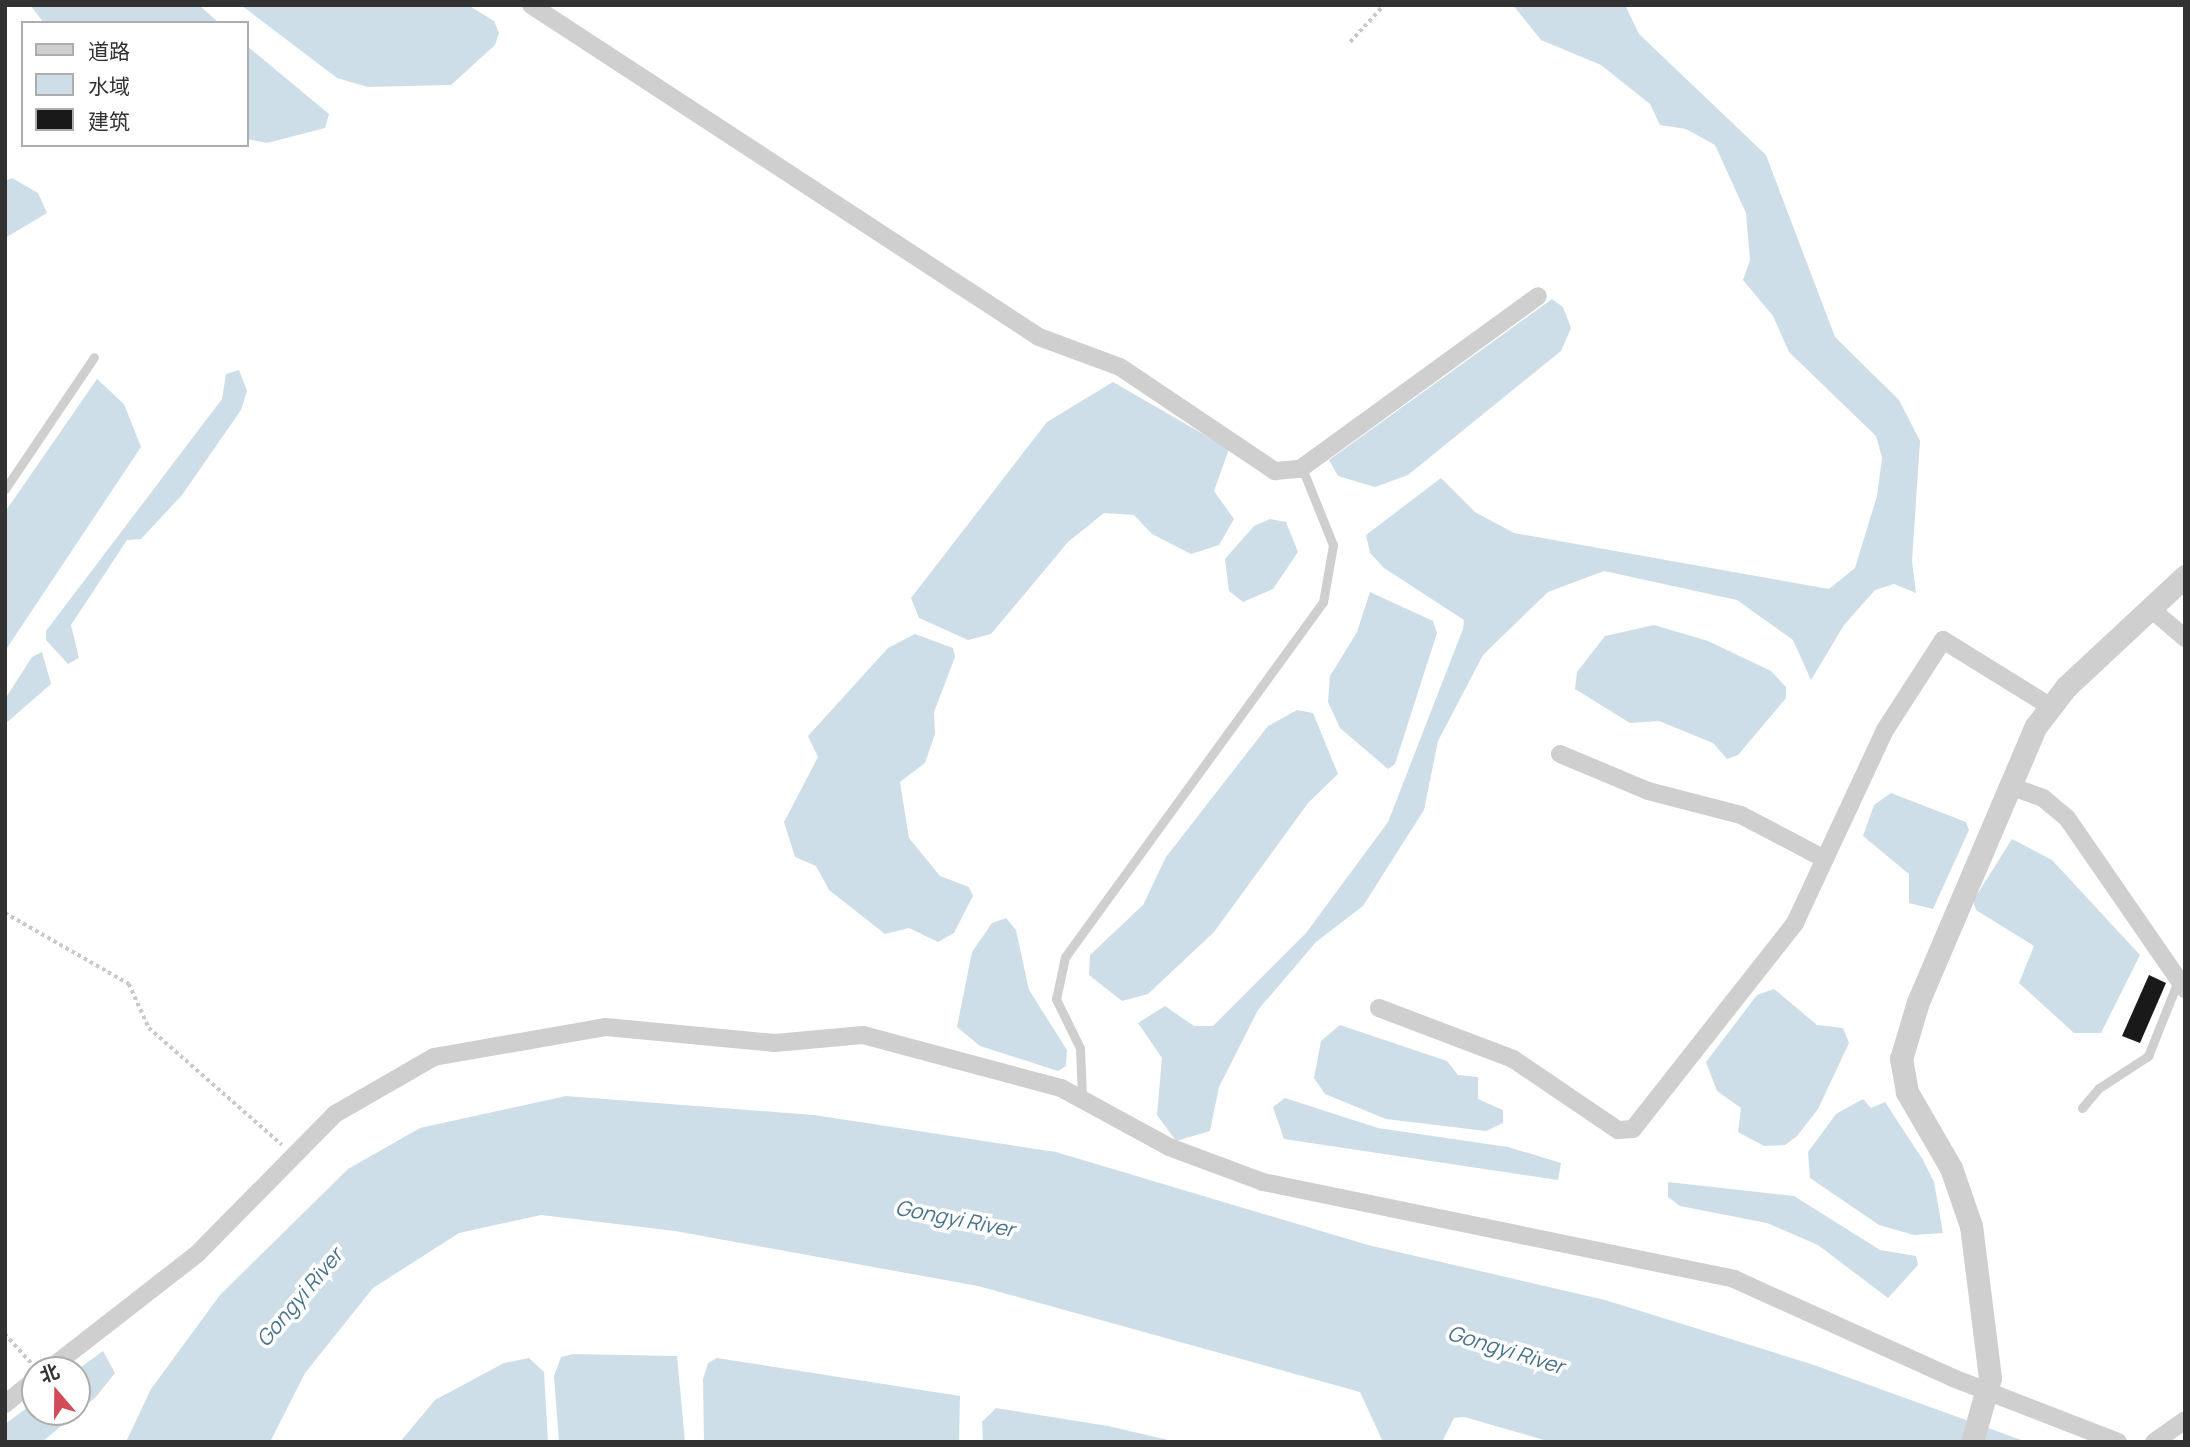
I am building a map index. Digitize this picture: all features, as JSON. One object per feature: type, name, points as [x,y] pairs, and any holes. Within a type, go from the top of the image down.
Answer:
[{"type":"street","points":[[531,5],[1039,337],[1120,367],[1275,471],[1302,468],[1538,296]]},
{"type":"street","points":[[1972,1442],[1986,1397],[1986,1324],[1970,1226],[1951,1168],[1907,1092],[1901,1059],[1918,1002],[2009,786],[2051,707],[2185,576]]},
{"type":"street","points":[[2150,608],[2185,638]]},
{"type":"street","points":[[1380,1008],[1513,1059],[1619,1130],[1629,1130],[1795,923],[1885,730],[1943,640],[2051,707]]},
{"type":"street","points":[[1560,754],[1648,791],[1741,815],[1823,858]]},
{"type":"street","points":[[2009,786],[2043,798],[2067,818],[2181,985]]},
{"type":"street","points":[[66,1356],[197,1254],[335,1114],[434,1057],[606,1027],[775,1043],[863,1035],[1082,1096],[1169,1147],[1263,1182],[1746,1283],[1986,1397],[2118,1442]]},
{"type":"street","points":[[5,1404],[21,1391]]},
{"type":"street","points":[[2154,1442],[2185,1420]]},
{"type":"lane","points":[[5,489],[94,357]]},
{"type":"lane","points":[[1082,1096],[1080,1048],[1056,999],[1065,957],[1322,602],[1333,545],[1302,468]]},
{"type":"lane","points":[[2082,1108],[2099,1088],[2148,1056],[2181,985]]},
{"type":"path","points":[[1350,42],[1384,5]]},
{"type":"path","points":[[5,913],[129,984],[149,1028],[292,1155]]},
{"type":"path","points":[[5,1334],[24,1356]]},
{"type":"water","points":[[30,5],[199,5],[217,21],[42,21]]},
{"type":"water","points":[[241,5],[468,5],[494,21],[499,33],[495,45],[451,85],[368,87],[337,78]]},
{"type":"water","points":[[1513,5],[1625,5],[1639,34],[1766,155],[1835,337],[1899,400],[1920,441],[1912,561],[1916,593],[1894,584],[1875,590],[1844,625],[1811,680],[1793,640],[1737,600],[1604,571],[1548,592],[1483,655],[1438,741],[1424,810],[1363,906],[1316,942],[1258,1010],[1219,1087],[1210,1131],[1176,1141],[1157,1115],[1162,1058],[1138,1023],[1165,1006],[1194,1026],[1213,1026],[1306,933],[1388,822],[1463,629],[1464,620],[1384,568],[1370,553],[1366,535],[1441,478],[1475,512],[1514,533],[1829,589],[1855,568],[1877,496],[1882,458],[1876,436],[1789,352],[1773,316],[1743,280],[1750,260],[1746,213],[1715,145],[1686,129],[1660,125],[1650,104],[1601,65],[1541,40]]},
{"type":"water","points":[[248,47],[329,114],[325,128],[267,143],[248,139]]},
{"type":"water","points":[[12,178],[38,193],[47,213],[5,238],[5,181]]},
{"type":"water","points":[[1552,299],[1563,307],[1571,328],[1561,351],[1408,475],[1375,487],[1338,476],[1329,460]]},
{"type":"water","points":[[239,370],[247,391],[241,410],[182,495],[141,539],[127,540],[71,625],[79,658],[68,664],[46,640],[46,631],[222,399],[226,374]]},
{"type":"water","points":[[97,379],[124,404],[141,447],[5,651],[5,512]]},
{"type":"water","points":[[1113,382],[1229,449],[1214,491],[1234,519],[1219,545],[1191,554],[1152,534],[1134,515],[1104,513],[1068,542],[991,634],[968,640],[919,618],[911,598],[1047,422]]},
{"type":"water","points":[[1270,519],[1286,522],[1298,552],[1273,589],[1243,602],[1229,591],[1225,559],[1254,526]]},
{"type":"water","points":[[1370,592],[1433,621],[1437,633],[1395,764],[1388,769],[1340,728],[1328,702],[1330,676],[1357,632]]},
{"type":"water","points":[[1654,625],[1708,641],[1771,671],[1786,687],[1786,698],[1738,755],[1727,759],[1713,743],[1659,721],[1630,723],[1575,689],[1577,672],[1605,636]]},
{"type":"water","points":[[915,634],[953,648],[955,657],[934,712],[935,734],[925,763],[900,782],[909,838],[940,876],[969,887],[973,896],[954,933],[938,942],[909,928],[885,934],[829,890],[816,866],[795,857],[784,822],[818,757],[808,736],[888,648]]},
{"type":"water","points":[[42,652],[51,684],[5,724],[5,699],[32,657]]},
{"type":"water","points":[[1297,710],[1313,713],[1338,774],[1308,803],[1214,932],[1148,994],[1122,1001],[1089,975],[1090,955],[1143,905],[1166,857],[1268,726]]},
{"type":"water","points":[[1891,793],[1966,822],[1969,830],[1933,909],[1909,903],[1909,874],[1863,836],[1874,805]]},
{"type":"water","points":[[2012,839],[2052,860],[2140,955],[2101,1033],[2074,1033],[2019,983],[2034,946],[1976,910],[1973,901]]},
{"type":"water","points":[[1006,918],[1016,930],[1029,990],[1067,1050],[1066,1066],[1058,1071],[980,1046],[957,1027],[972,952],[992,923]]},
{"type":"water","points":[[1774,989],[1817,1025],[1843,1028],[1849,1043],[1818,1109],[1797,1136],[1785,1145],[1764,1146],[1738,1132],[1741,1108],[1717,1091],[1706,1062],[1757,995]]},
{"type":"water","points":[[1340,1025],[1447,1061],[1458,1075],[1478,1077],[1478,1099],[1503,1110],[1503,1123],[1486,1131],[1386,1119],[1325,1094],[1314,1078],[1321,1041]]},
{"type":"water","name":"Gongyi River","points":[[566,1096],[814,1115],[1056,1152],[1368,1245],[1605,1300],[1811,1364],[2027,1442],[1551,1442],[1464,1417],[1454,1418],[1442,1442],[1383,1442],[1360,1392],[978,1286],[675,1231],[541,1215],[459,1233],[373,1288],[305,1373],[270,1442],[126,1442],[151,1389],[220,1295],[348,1169],[420,1128]]},
{"type":"water","points":[[1285,1098],[1378,1128],[1508,1147],[1561,1163],[1558,1180],[1284,1139],[1273,1107]]},
{"type":"water","points":[[1863,1099],[1871,1108],[1885,1102],[1923,1160],[1934,1182],[1943,1233],[1914,1235],[1879,1225],[1810,1178],[1808,1152],[1836,1114]]},
{"type":"water","points":[[1668,1182],[1794,1196],[1880,1250],[1916,1256],[1918,1265],[1888,1298],[1818,1245],[1767,1223],[1680,1206],[1668,1197]]},
{"type":"water","points":[[103,1351],[115,1373],[91,1401],[91,1360]]},
{"type":"water","points":[[573,1354],[677,1356],[685,1442],[559,1442],[554,1376],[561,1357]]},
{"type":"water","points":[[529,1358],[544,1372],[548,1442],[400,1442],[435,1400],[504,1363]]},
{"type":"water","points":[[717,1358],[960,1396],[959,1442],[704,1442],[703,1379],[708,1363]]},
{"type":"water","points":[[996,1408],[1108,1426],[1177,1442],[983,1442],[982,1422]]},
{"type":"water","points":[[21,1412],[21,1426],[61,1426],[42,1442],[5,1442],[5,1424]]},
{"type":"building","points":[[2149,975],[2166,983],[2140,1043],[2122,1036]]}]
